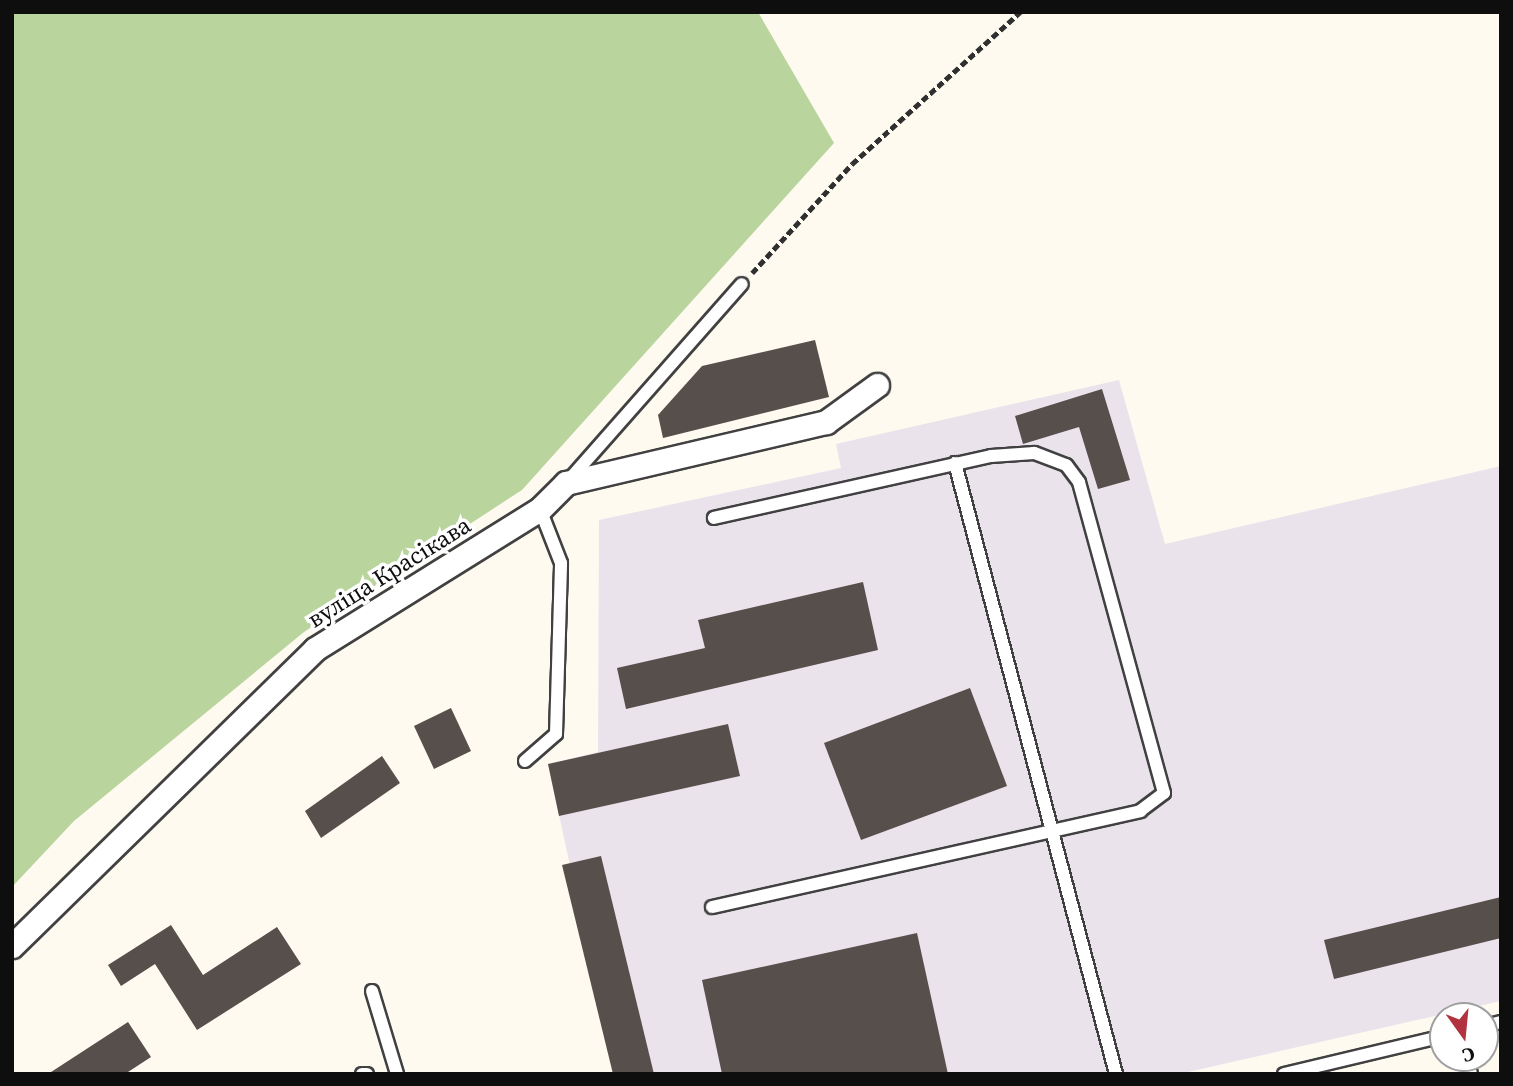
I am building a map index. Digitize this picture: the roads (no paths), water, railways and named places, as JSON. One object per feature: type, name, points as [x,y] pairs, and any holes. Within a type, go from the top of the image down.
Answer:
[{"type":"street","points":[[566,483],[826,422],[877,386]]},
{"type":"street","name":"вуліца Красікава","points":[[12,946],[314,649],[540,509],[566,483]]},
{"type":"lane","points":[[566,483],[742,284]]},
{"type":"lane","points":[[712,907],[1140,811],[1164,793],[1079,482],[1066,465],[1034,453],[955,463],[714,518]]},
{"type":"lane","points":[[955,463],[1116,1074]]},
{"type":"lane","points":[[525,761],[556,734],[561,563],[540,509]]},
{"type":"lane","points":[[372,991],[397,1074]]},
{"type":"lane","points":[[1284,1074],[1429,1039]]}]
